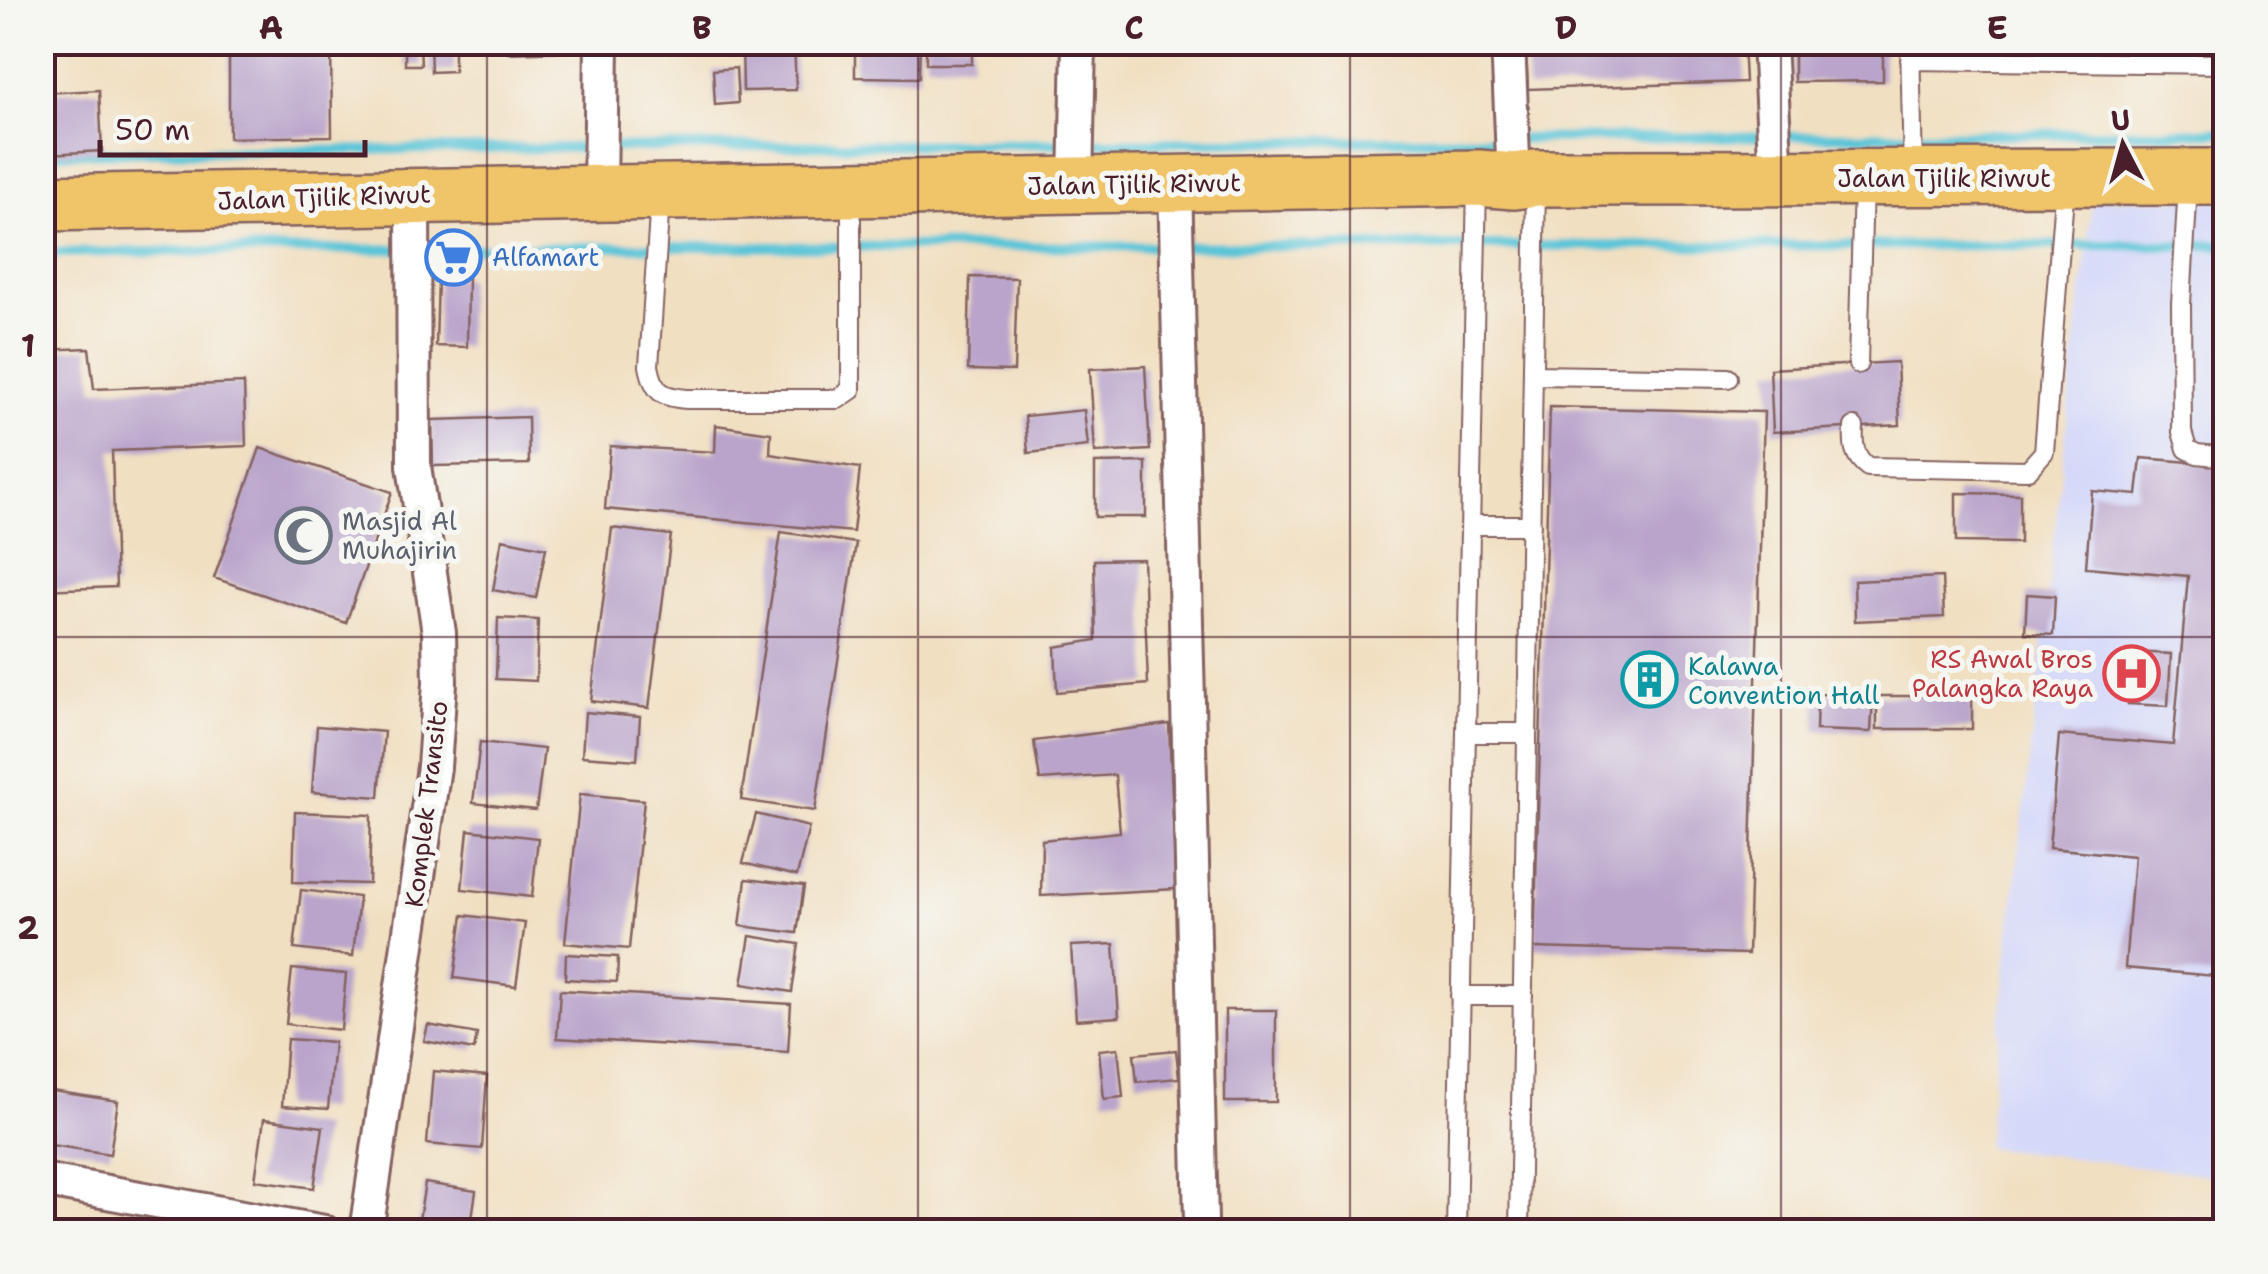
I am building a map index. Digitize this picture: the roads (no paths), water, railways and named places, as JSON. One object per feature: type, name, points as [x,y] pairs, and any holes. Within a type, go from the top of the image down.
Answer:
[{"type":"highway","name":"Jalan Tjilik Riwut","points":[[42,203],[1076,184],[2207,177]]},
{"type":"street","points":[[600,192],[602,42]]},
{"type":"street","points":[[1076,184],[1079,42]]},
{"type":"street","points":[[1508,42],[1509,179]]},
{"type":"street","points":[[1770,42],[1776,177]]},
{"type":"street","points":[[1175,183],[1201,1221]]},
{"type":"street","name":"Komplek Transito","points":[[366,1232],[434,767],[440,683],[439,632],[414,466],[414,194]]},
{"type":"street","points":[[42,1180],[324,1232]]},
{"type":"lane","points":[[1858,364],[1910,51],[2226,64]]},
{"type":"lane","points":[[2207,177],[2181,304],[2182,432],[2187,449],[2226,457]]},
{"type":"lane","points":[[1854,427],[1853,446],[1859,460],[1868,467],[2028,470],[2037,464],[2044,452],[2066,178]]},
{"type":"lane","points":[[1509,179],[1533,375],[1519,1232]]},
{"type":"lane","points":[[1456,1232],[1470,525],[1509,179]]},
{"type":"lane","points":[[660,192],[649,366],[653,387],[664,397],[687,399],[838,400],[851,390],[850,189]]},
{"type":"lane","points":[[1533,375],[1728,378]]},
{"type":"lane","points":[[1470,525],[1531,525]]},
{"type":"lane","points":[[1466,733],[1527,733]]},
{"type":"lane","points":[[1460,996],[1522,996]]},
{"type":"waterway","points":[[42,153],[2226,132]]},
{"type":"waterway","points":[[42,253],[587,247],[2226,245]]},
{"type":"place","name":"Alfamart","points":[[453,257]]},
{"type":"place","name":"Masjid Al Muhajirin","points":[[303,535]]},
{"type":"place","name":"RS Awal Bros Palangka Raya","points":[[2132,673]]},
{"type":"place","name":"Kalawa Convention Hall","points":[[1649,680]]}]
